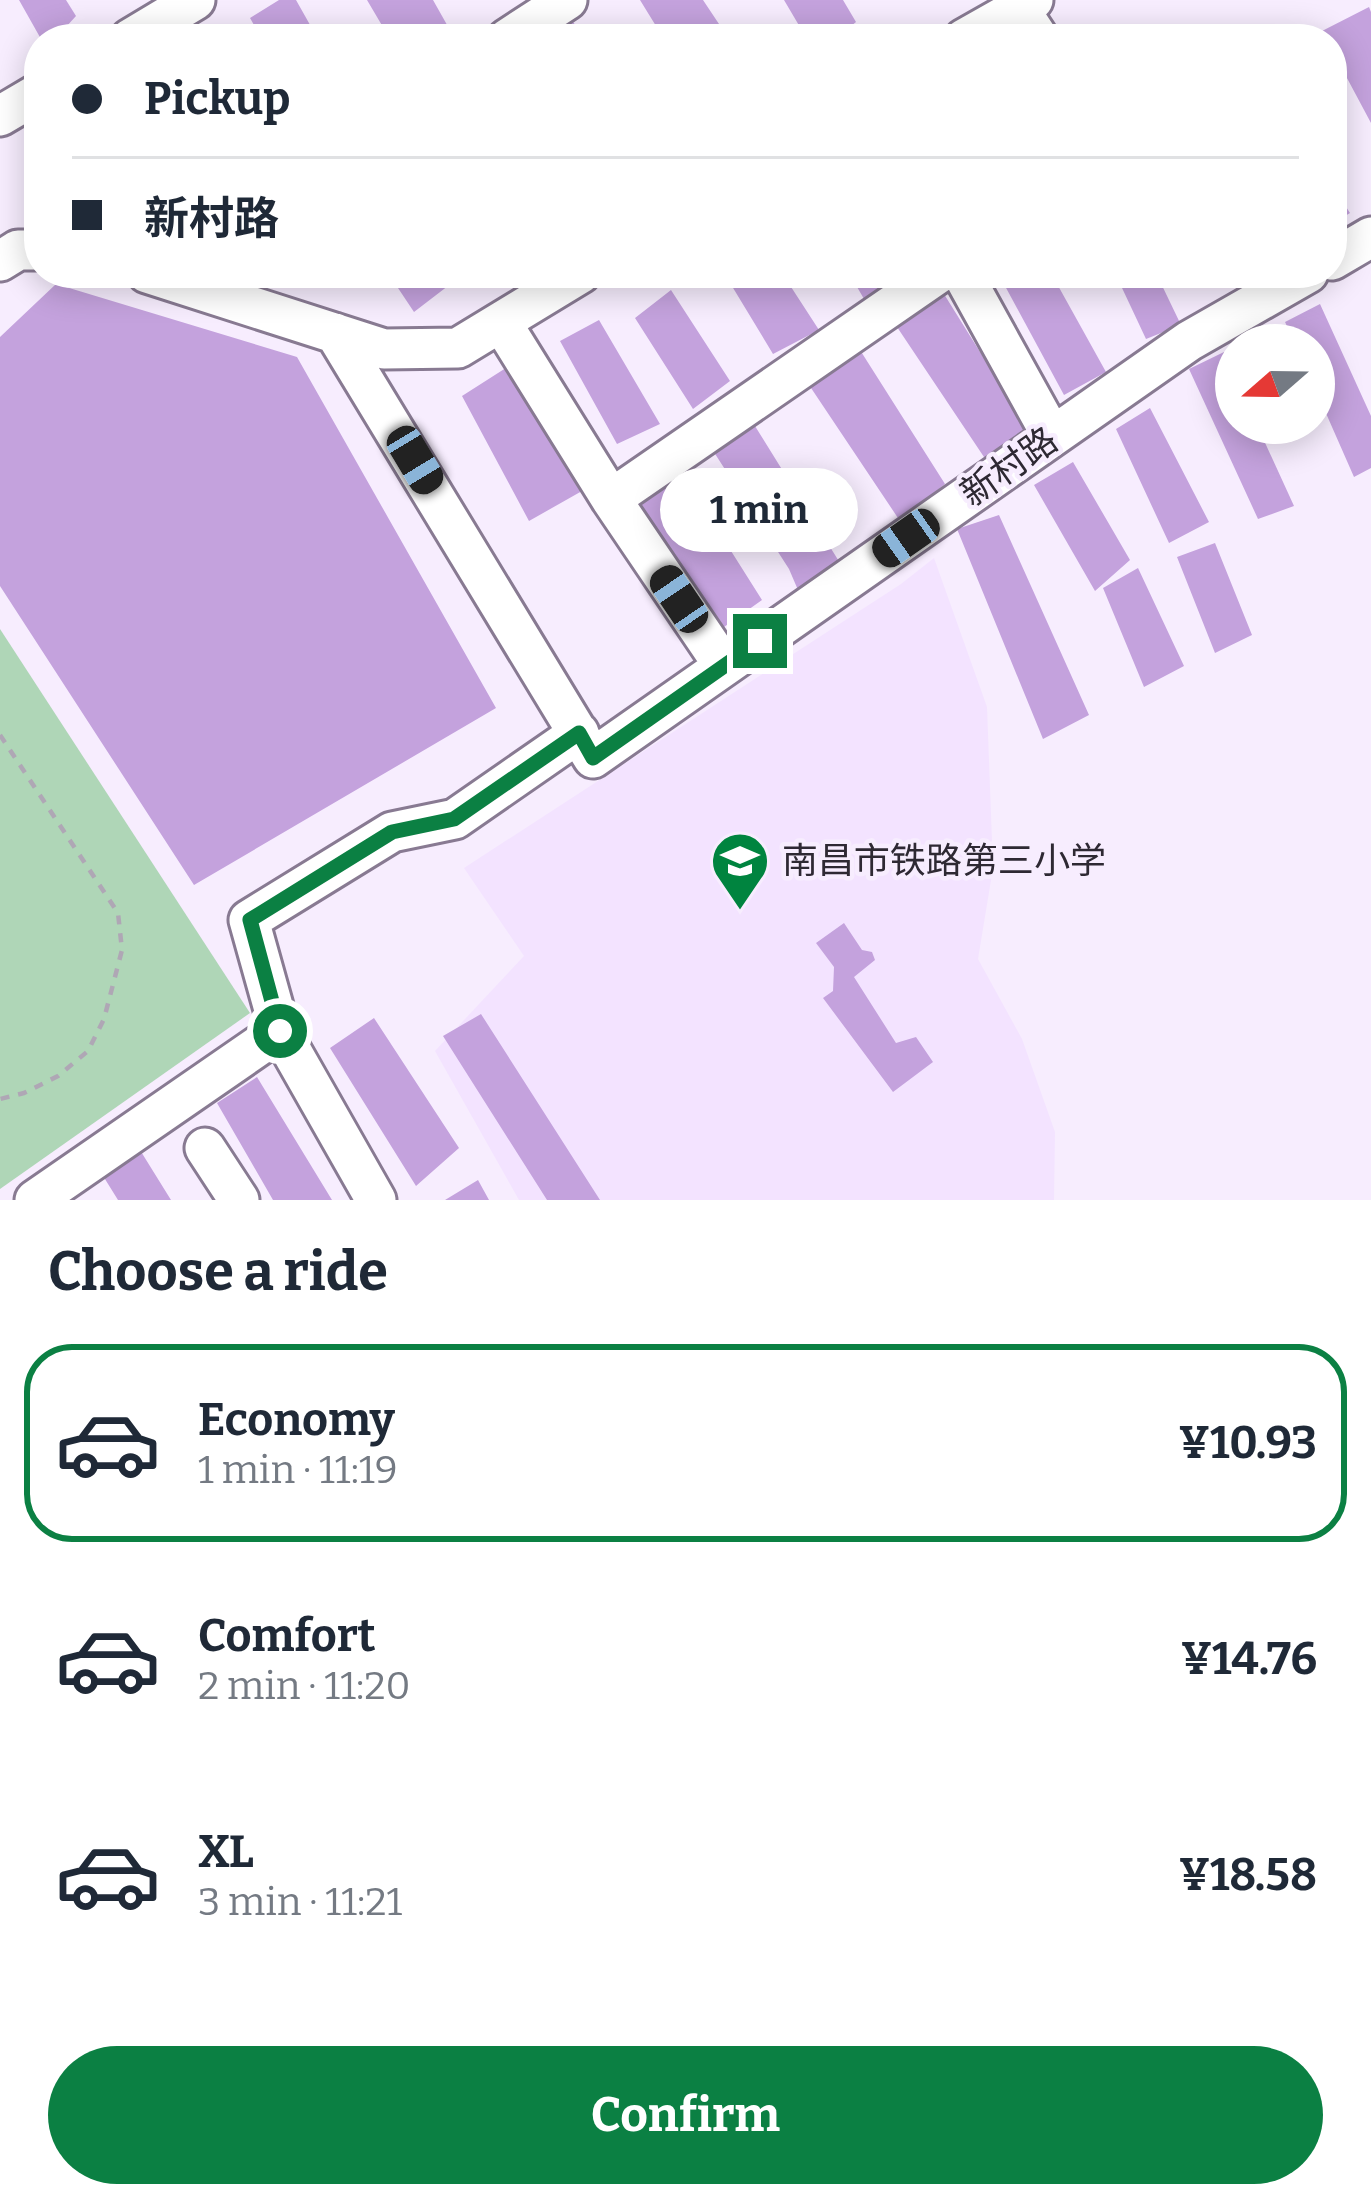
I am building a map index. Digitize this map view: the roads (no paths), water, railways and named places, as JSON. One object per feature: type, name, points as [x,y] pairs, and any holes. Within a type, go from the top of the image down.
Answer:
[{"type":"street","points":[[155,24],[195,0]]},
{"type":"street","points":[[530,24],[567,0]]},
{"type":"street","points":[[194,288],[384,349],[458,349],[557,288]]},
{"type":"street","points":[[610,499],[917,288]]},
{"type":"street","points":[[970,288],[1052,436]]},
{"type":"street","name":"新村路","points":[[579,733],[593,758],[1189,340],[1281,288]]},
{"type":"street","points":[[501,322],[610,499],[724,666]]},
{"type":"street","points":[[335,333],[579,733],[454,819],[392,832],[250,920],[280,1031],[376,1200]]},
{"type":"street","points":[[35,1200],[280,1031]]},
{"type":"street","points":[[206,1148],[239,1200]]},
{"type":"place","name":"南昌市铁路第三小学","points":[[740,912]]}]
